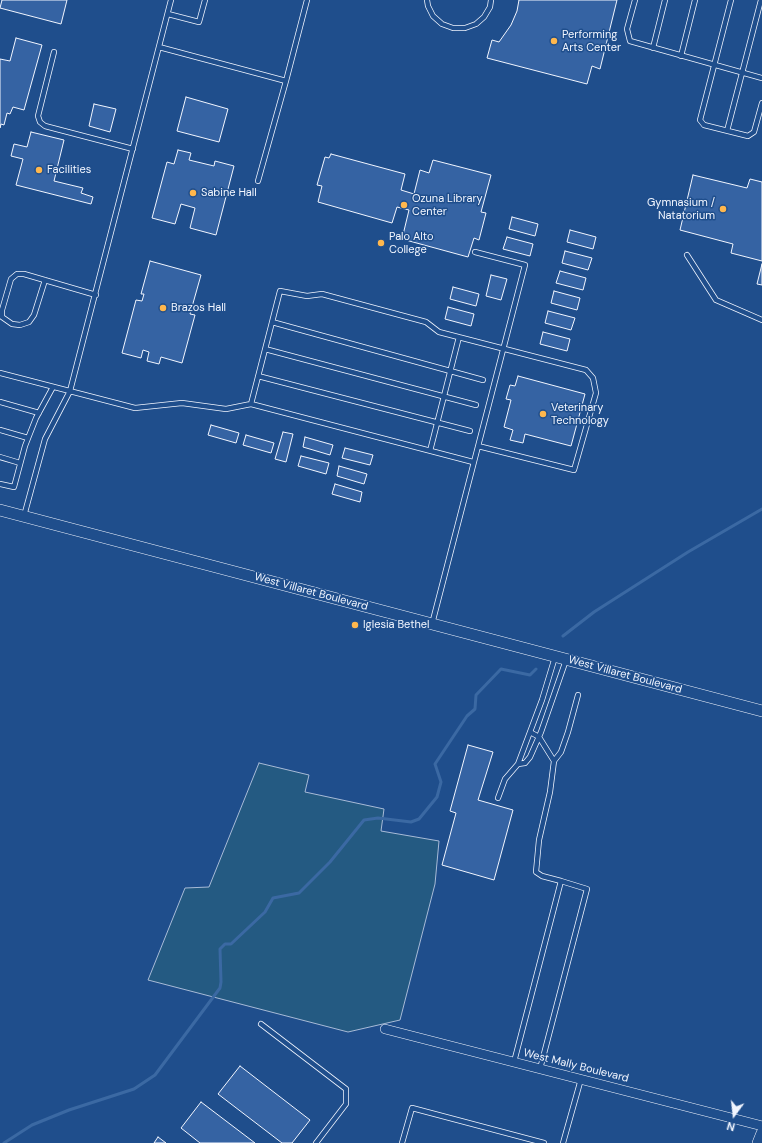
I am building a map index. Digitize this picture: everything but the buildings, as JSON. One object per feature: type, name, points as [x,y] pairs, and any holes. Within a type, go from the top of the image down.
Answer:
[{"type":"street","name":"West Villaret Boulevard","points":[[0,510],[762,711]]},
{"type":"street","name":"West Mally Boulevard","points":[[385,1029],[762,1126]]},
{"type":"street","points":[[758,1143],[762,1133]]},
{"type":"lane","points":[[24,517],[46,439],[70,392],[171,0]]},
{"type":"lane","points":[[168,14],[199,22],[205,0]]},
{"type":"lane","points":[[258,181],[307,0]]},
{"type":"lane","points":[[427,0],[433,16],[442,24],[452,28],[465,28],[476,24],[484,17],[490,7],[491,0]]},
{"type":"lane","points":[[635,0],[627,29],[630,41],[762,78]]},
{"type":"lane","points":[[653,48],[665,0]]},
{"type":"lane","points":[[681,56],[695,0]]},
{"type":"lane","points":[[731,0],[700,120],[704,125],[748,136],[754,132],[762,103]]},
{"type":"lane","points":[[727,131],[761,0]]},
{"type":"lane","points":[[159,47],[286,81]]},
{"type":"lane","points":[[54,52],[38,116],[40,122],[45,126],[133,149]]},
{"type":"lane","points":[[431,624],[525,265],[475,252]]},
{"type":"lane","points":[[687,255],[716,300],[762,320]]},
{"type":"lane","points":[[45,280],[34,315],[29,322],[12,324],[2,317],[2,310],[10,279],[17,274],[24,274],[45,280],[96,295]]},
{"type":"lane","points":[[250,404],[280,291],[307,296],[322,294],[426,322],[439,332],[586,370],[593,378],[596,393],[574,470],[478,446]]},
{"type":"lane","points":[[272,322],[483,380]]},
{"type":"lane","points":[[430,451],[459,337]]},
{"type":"lane","points":[[265,349],[476,406]]},
{"type":"lane","points":[[0,373],[135,408],[182,403],[226,409],[250,404],[473,462]]},
{"type":"lane","points":[[258,376],[470,431]]},
{"type":"lane","points":[[0,484],[14,487],[28,438],[53,387]]},
{"type":"lane","points":[[0,402],[39,413]]},
{"type":"lane","points":[[0,430],[28,438]]},
{"type":"lane","points":[[0,457],[20,463]]},
{"type":"lane","points":[[498,798],[505,778],[518,764],[555,656]]},
{"type":"lane","points":[[518,764],[524,762],[530,757],[539,737],[566,660]]},
{"type":"lane","points":[[540,1069],[587,888],[561,882],[542,876],[536,872],[539,840],[550,792],[554,761],[560,752],[568,732],[578,695]]},
{"type":"lane","points":[[530,732],[539,737],[554,761]]},
{"type":"lane","points":[[514,1062],[561,882]]},
{"type":"lane","points":[[261,1024],[346,1089],[346,1104],[316,1143]]},
{"type":"lane","points":[[563,1143],[581,1079]]},
{"type":"lane","points":[[402,1143],[412,1108],[544,1143]]},
{"type":"shaded area","points":[[259,763],[309,775],[305,792],[384,809],[381,831],[439,841],[435,884],[400,1020],[348,1032],[148,980],[185,888],[209,887]]},
{"type":"waterway","points":[[563,636],[594,612],[688,552],[762,509]]},
{"type":"waterway","points":[[4,1143],[32,1125],[69,1110],[134,1089],[155,1075],[220,988],[220,949],[225,944],[231,944],[265,912],[273,898],[299,893],[330,862],[364,820],[378,818],[411,822],[419,819],[437,797],[441,782],[435,764],[467,716],[475,709],[476,695],[501,669],[530,675],[536,669]]},
{"type":"place","name":"Performing Arts Center","points":[[554,41]]},
{"type":"place","name":"Facilities","points":[[39,170]]},
{"type":"place","name":"Sabine Hall","points":[[193,193]]},
{"type":"place","name":"Ozuna Library Center","points":[[404,205]]},
{"type":"place","name":"Gymnasium / Natatorium","points":[[723,209]]},
{"type":"place","name":"Palo Alto College","points":[[381,243]]},
{"type":"place","name":"Brazos Hall","points":[[163,308]]},
{"type":"place","name":"Veterinary Technology","points":[[543,414]]},
{"type":"place","name":"Iglesia Bethel","points":[[355,625]]}]
